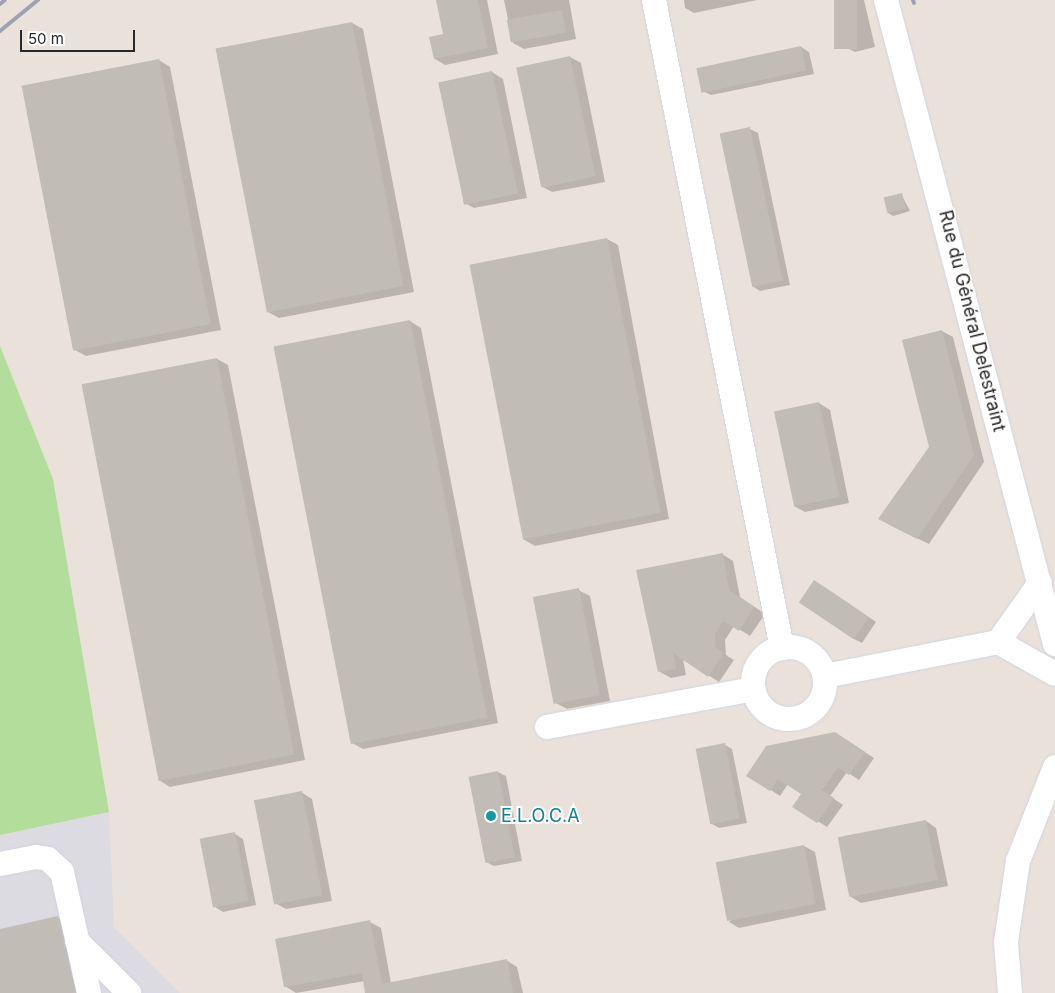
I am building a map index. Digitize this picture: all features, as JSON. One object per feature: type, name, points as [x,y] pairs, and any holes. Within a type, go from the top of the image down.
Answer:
[{"type":"street","points":[[654,0],[782,648]]},
{"type":"street","name":"Rue du Général Delestraint","points":[[886,0],[1055,644]]},
{"type":"street","points":[[998,642],[1040,583]]},
{"type":"street","points":[[824,676],[998,642],[1055,674]]},
{"type":"street","points":[[782,648],[809,653],[824,676],[823,696],[801,717],[771,714],[754,689],[760,663],[782,648]]},
{"type":"street","points":[[547,728],[754,689]]},
{"type":"street","points":[[1010,993],[1006,942],[1018,862],[1055,767]]},
{"type":"street","points":[[0,864],[36,857],[56,865],[62,872],[89,993]]},
{"type":"street","points":[[77,940],[129,993]]},
{"type":"shaded area","points":[[109,812],[114,927],[180,993],[0,993],[0,835]]},
{"type":"green space","points":[[0,346],[53,479],[109,812],[0,835]]},
{"type":"building","points":[[436,0],[478,0],[488,48],[434,59],[429,37],[443,34]]},
{"type":"building","points":[[834,0],[857,0],[857,49],[834,49]]},
{"type":"building","points":[[562,10],[566,33],[511,42],[507,20]]},
{"type":"building","points":[[352,22],[403,286],[267,313],[216,49]]},
{"type":"building","points":[[801,46],[806,70],[702,93],[696,68]]},
{"type":"building","points":[[570,56],[596,176],[542,188],[516,67]]},
{"type":"building","points":[[159,59],[211,324],[73,351],[22,86]]},
{"type":"building","points":[[492,71],[518,193],[464,205],[438,82]]},
{"type":"building","points":[[750,127],[783,281],[752,287],[720,133]]},
{"type":"building","points":[[902,193],[906,209],[887,213],[884,198]]},
{"type":"building","points":[[607,238],[660,513],[523,540],[470,265]]},
{"type":"building","points":[[410,320],[487,718],[351,744],[274,347]]},
{"type":"building","points":[[942,330],[974,455],[917,539],[878,519],[929,447],[902,340]]},
{"type":"building","points":[[217,358],[294,755],[159,781],[82,384]]},
{"type":"building","points":[[819,402],[839,497],[794,506],[774,412]]},
{"type":"building","points":[[723,553],[729,590],[754,607],[739,631],[723,621],[715,634],[716,648],[724,653],[708,677],[673,653],[676,669],[658,672],[636,570]]},
{"type":"building","points":[[814,580],[869,617],[854,639],[799,602]]},
{"type":"building","points":[[579,588],[600,695],[554,704],[533,597]]},
{"type":"building","points":[[835,732],[865,752],[849,775],[838,767],[822,790],[834,798],[817,823],[792,807],[801,794],[778,779],[770,791],[746,776],[766,746]]},
{"type":"building","points":[[725,743],[740,819],[710,824],[696,749]]},
{"type":"building","name":"E.L.O.C.A","points":[[498,771],[515,857],[485,863],[469,777]]},
{"type":"building","points":[[302,791],[322,895],[274,904],[254,800]]},
{"type":"building","points":[[926,820],[938,880],[849,897],[838,837]]},
{"type":"building","points":[[235,832],[248,901],[213,908],[200,839]]},
{"type":"building","points":[[804,845],[815,904],[727,921],[716,862]]},
{"type":"building","points":[[58,916],[75,993],[0,993],[0,929]]},
{"type":"building","points":[[370,920],[382,984],[507,959],[513,993],[365,993],[362,973],[284,987],[275,939]]},
{"type":"railway","points":[[0,4],[5,0]]},
{"type":"railway","points":[[0,31],[38,0]]},
{"type":"place","name":"E.L.O.C.A","points":[[491,816]]}]
